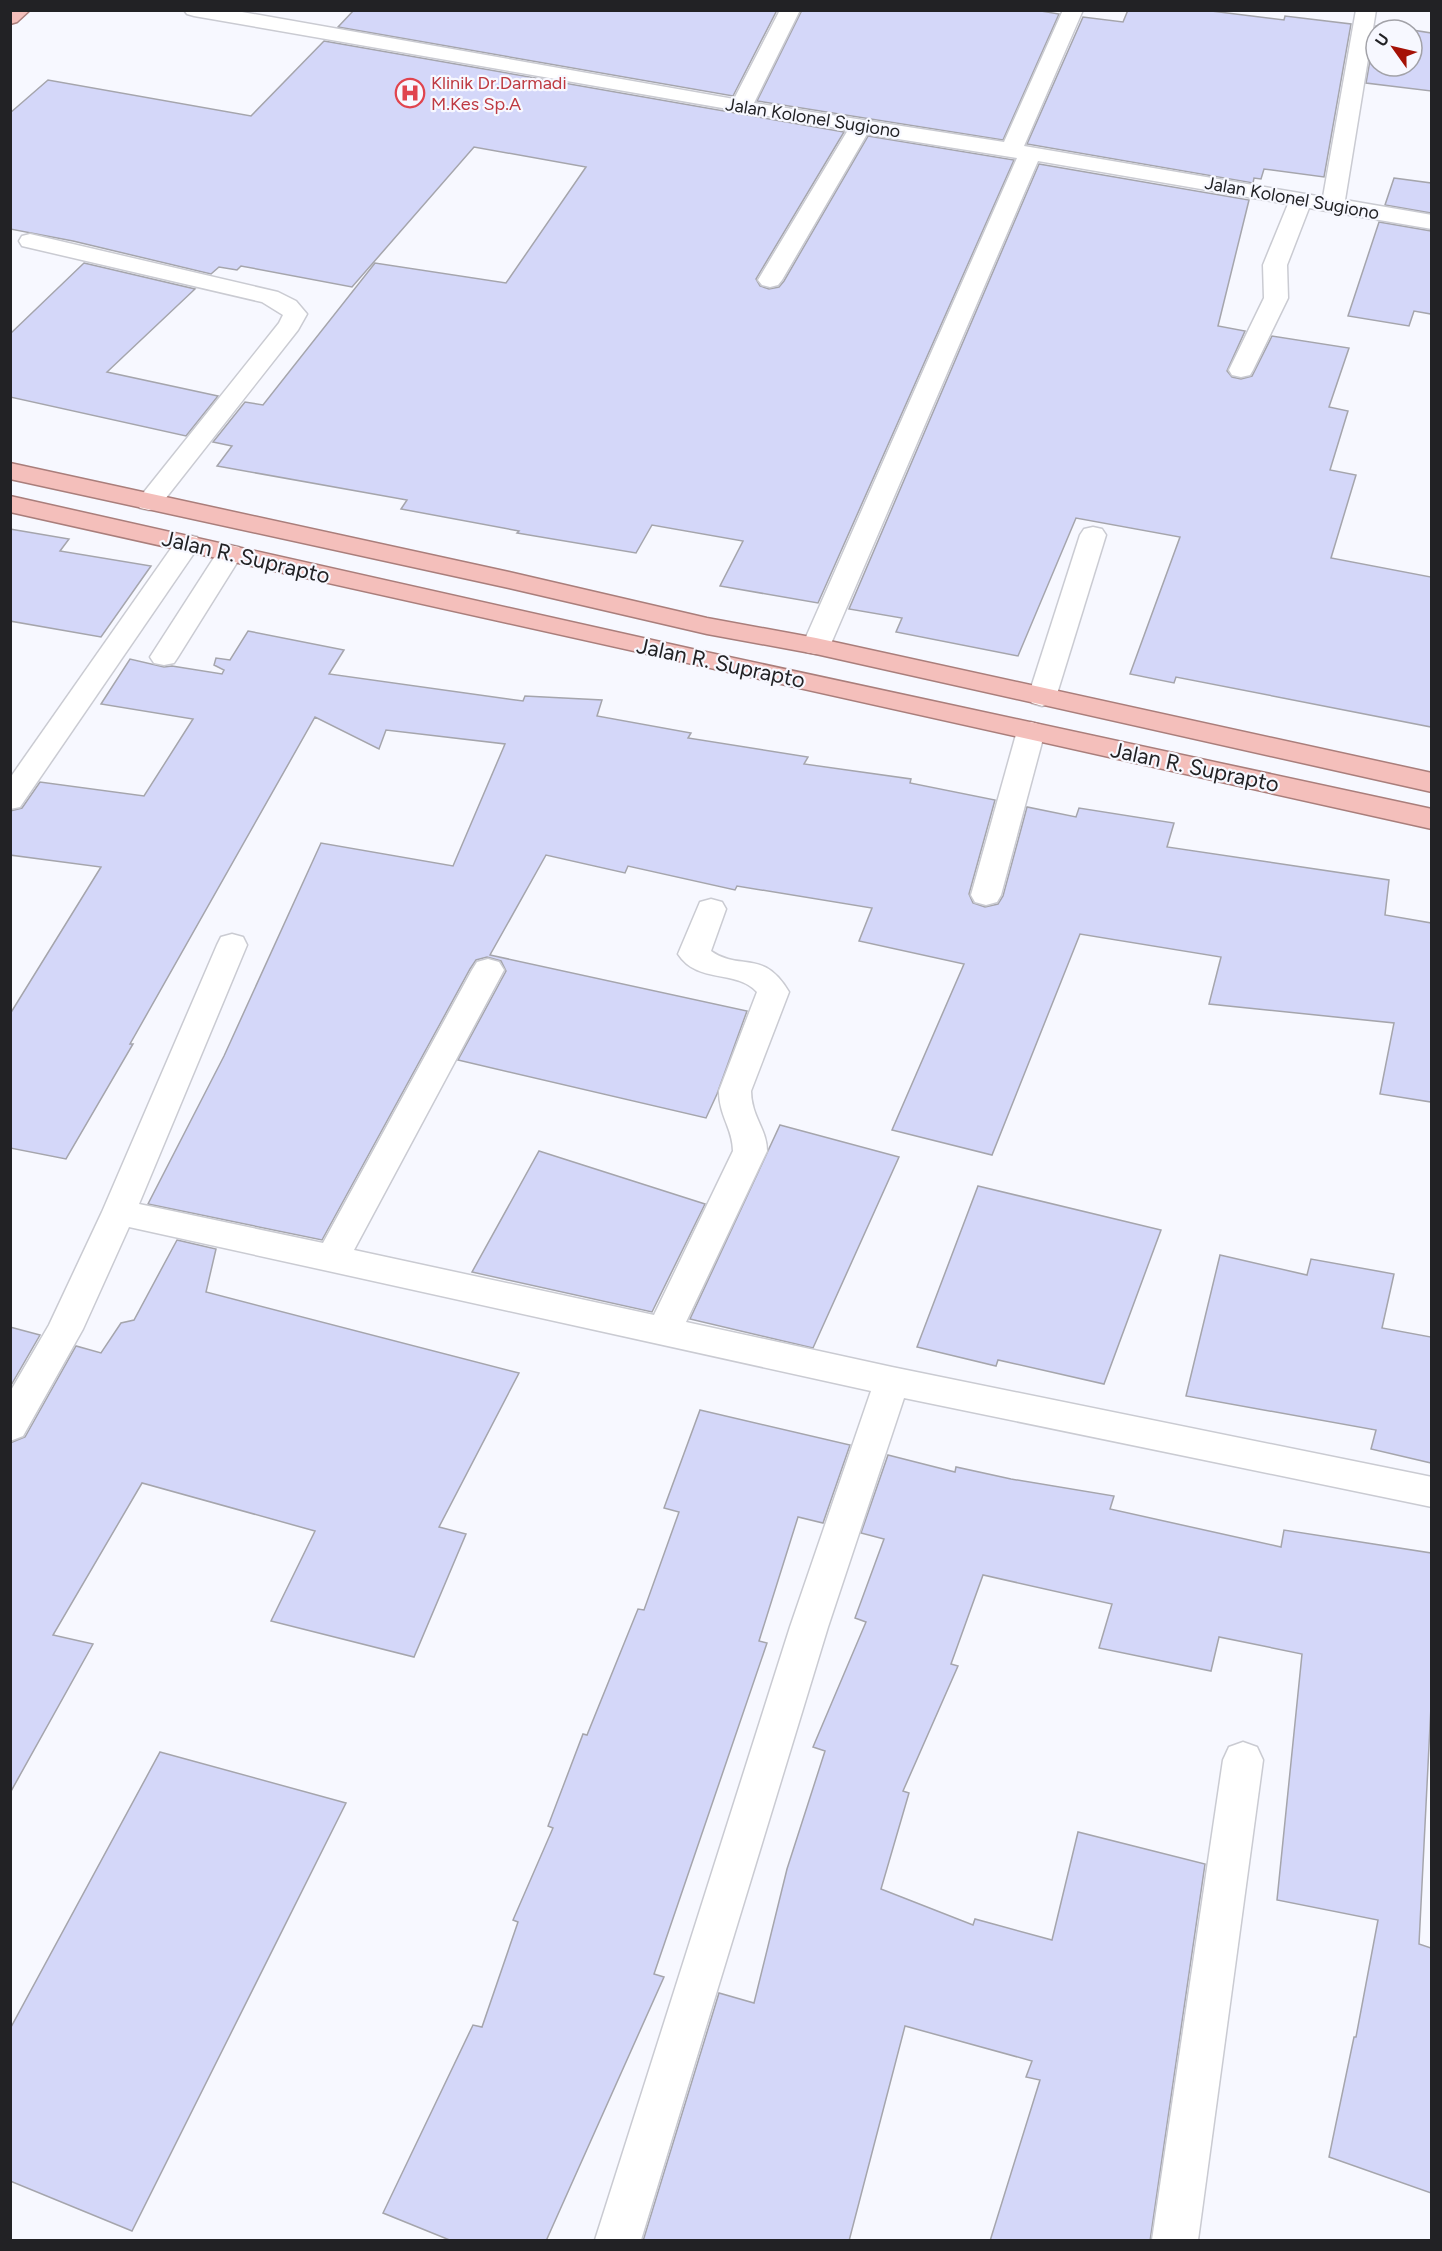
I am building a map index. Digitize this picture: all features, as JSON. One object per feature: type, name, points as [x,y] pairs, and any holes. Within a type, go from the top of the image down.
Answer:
[{"type":"highway","points":[[10,18],[20,10]]},
{"type":"highway","name":"Jalan R. Suprapto","points":[[10,471],[509,580],[707,626],[816,646],[1431,783]]},
{"type":"highway","name":"Jalan R. Suprapto","points":[[10,504],[1431,819]]},
{"type":"highway","points":[[692,657],[707,626]]},
{"type":"street","name":"Jalan Kolonel Sugiono","points":[[194,10],[741,106],[1020,151],[1431,222]]},
{"type":"street","points":[[741,106],[790,10]]},
{"type":"street","points":[[816,646],[1020,151],[1073,10]]},
{"type":"street","points":[[1333,204],[1366,10]]},
{"type":"street","points":[[770,280],[861,126]]},
{"type":"street","points":[[1241,370],[1276,298],[1275,265],[1301,199]]},
{"type":"street","points":[[30,241],[270,297],[288,306],[295,314],[290,325],[149,502]]},
{"type":"street","points":[[1042,697],[1093,535]]},
{"type":"street","points":[[10,800],[188,543]]},
{"type":"street","points":[[164,657],[230,553]]},
{"type":"street","points":[[986,895],[1031,731]]},
{"type":"street","points":[[664,1332],[750,1151],[750,1141],[735,1106],[735,1091],[773,992],[770,985],[763,979],[752,974],[710,965],[699,960],[694,954],[711,909]]},
{"type":"street","points":[[10,1426],[65,1329],[119,1212],[232,945]]},
{"type":"street","points":[[332,1259],[488,970]]},
{"type":"street","points":[[119,1212],[892,1381],[1431,1492]]},
{"type":"street","points":[[618,2241],[806,1639],[892,1381]]},
{"type":"street","points":[[1174,2241],[1243,1760]]},
{"type":"building","points":[[354,10],[777,10],[733,96],[338,27]]},
{"type":"building","points":[[802,10],[1035,10],[1059,14],[1003,140],[757,101]]},
{"type":"building","points":[[1128,10],[1203,10],[1284,20],[1285,16],[1351,24],[1324,177],[1264,169],[1261,179],[1254,178],[1253,183],[1027,144],[1083,17],[1123,22]]},
{"type":"building","points":[[1424,32],[1431,33],[1431,91],[1366,83],[1367,78],[1424,78]]},
{"type":"building","points":[[324,41],[844,132],[756,279],[760,286],[769,289],[779,287],[784,281],[868,136],[1014,160],[818,603],[720,586],[743,541],[652,525],[636,553],[517,533],[519,531],[401,509],[407,500],[217,466],[232,446],[213,442],[245,402],[263,405],[375,263],[506,283],[586,167],[474,147],[352,287],[241,266],[237,270],[219,267],[211,274],[73,241],[10,229],[10,113],[48,80],[251,116]]},
{"type":"building","points":[[1039,164],[1249,200],[1218,326],[1245,331],[1227,371],[1232,377],[1241,379],[1252,376],[1272,336],[1349,348],[1329,407],[1348,411],[1330,470],[1356,475],[1331,558],[1431,577],[1431,727],[1176,677],[1174,683],[1130,674],[1180,537],[1076,518],[1018,656],[896,632],[902,618],[849,609]]},
{"type":"building","points":[[1394,178],[1431,183],[1431,213],[1385,205]]},
{"type":"building","points":[[1379,222],[1431,231],[1431,314],[1414,311],[1409,326],[1348,316]]},
{"type":"building","points":[[84,263],[195,289],[107,372],[218,396],[186,436],[10,397],[10,334]]},
{"type":"building","points":[[10,529],[69,539],[60,551],[151,566],[101,637],[10,621]]},
{"type":"building","points":[[248,631],[344,650],[329,674],[523,701],[525,696],[602,700],[597,716],[691,733],[688,738],[808,757],[804,764],[911,779],[910,783],[995,800],[969,894],[973,903],[985,907],[998,904],[1003,896],[1027,807],[1076,817],[1079,808],[1174,823],[1167,847],[1389,880],[1385,915],[1431,923],[1431,1102],[1380,1094],[1394,1023],[1209,1004],[1221,957],[1080,934],[992,1155],[892,1130],[964,964],[859,941],[872,908],[737,886],[735,890],[628,866],[625,873],[546,855],[490,955],[747,1011],[706,1118],[458,1060],[506,971],[501,961],[487,957],[476,960],[470,969],[322,1240],[148,1204],[224,1056],[321,843],[453,866],[505,744],[386,730],[379,749],[315,717],[130,1044],[133,1044],[66,1159],[10,1148],[10,1014],[101,867],[10,855],[10,811],[22,808],[40,782],[144,796],[193,719],[101,704],[130,659],[164,667],[172,666],[222,674],[224,670],[214,665],[216,658],[230,660]]},
{"type":"building","points":[[780,1125],[899,1157],[813,1348],[690,1319]]},
{"type":"building","points":[[539,1151],[705,1204],[652,1312],[472,1272]]},
{"type":"building","points":[[978,1186],[1161,1230],[1104,1384],[998,1360],[996,1366],[917,1347]]},
{"type":"building","points":[[177,1240],[216,1249],[206,1292],[519,1373],[439,1527],[466,1534],[414,1657],[271,1621],[315,1531],[142,1483],[53,1635],[93,1644],[10,1793],[10,1443],[25,1437],[76,1346],[101,1353],[121,1323],[134,1320]]},
{"type":"building","points":[[1220,1255],[1307,1275],[1311,1259],[1394,1274],[1382,1328],[1431,1337],[1431,1463],[1371,1449],[1376,1430],[1186,1396]]},
{"type":"building","points":[[10,1327],[40,1335],[10,1387]]},
{"type":"building","points":[[700,1410],[850,1445],[823,1523],[798,1517],[759,1641],[767,1643],[654,1974],[664,1977],[546,2241],[452,2241],[383,2213],[473,2025],[482,2027],[518,1922],[513,1920],[553,1828],[548,1826],[583,1734],[587,1735],[638,1609],[644,1610],[679,1512],[664,1508]]},
{"type":"building","points":[[888,1455],[955,1472],[956,1467],[1011,1479],[1114,1496],[1110,1509],[1281,1547],[1284,1530],[1431,1553],[1431,1706],[1419,1944],[1431,1948],[1431,2193],[1329,2157],[1354,2037],[1356,2037],[1378,1920],[1277,1900],[1302,1654],[1219,1637],[1211,1671],[1099,1648],[1112,1604],[983,1575],[951,1664],[958,1666],[903,1791],[909,1793],[881,1889],[973,1925],[975,1919],[1052,1940],[1078,1832],[1205,1864],[1150,2241],[990,2241],[1040,2080],[1026,2077],[1032,2061],[905,2026],[849,2241],[643,2241],[719,1993],[754,2003],[787,1869],[825,1751],[813,1747],[866,1622],[855,1618],[884,1539],[861,1533]]},
{"type":"building","points":[[160,1752],[346,1803],[132,2231],[10,2181],[10,2029]]},
{"type":"place","name":"Klinik Dr.Darmadi M.Kes Sp.A","points":[[410,93]]}]
